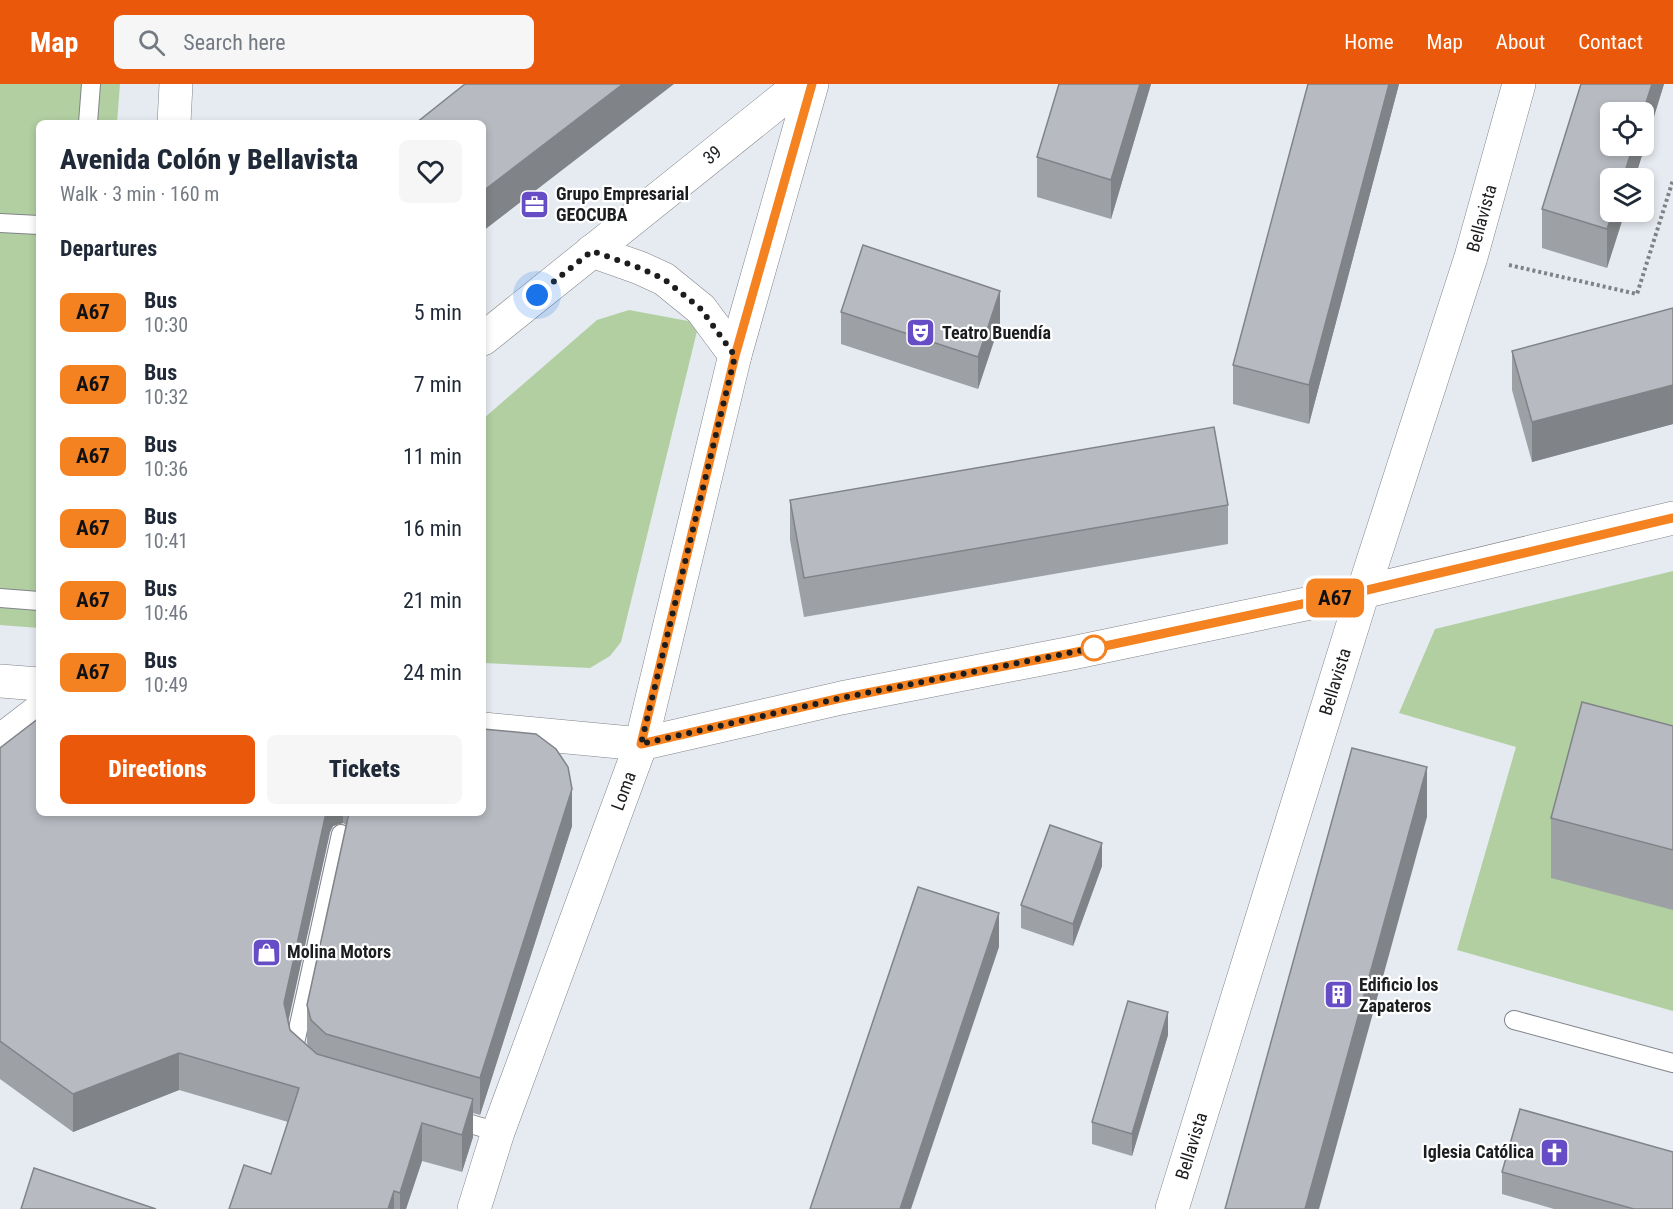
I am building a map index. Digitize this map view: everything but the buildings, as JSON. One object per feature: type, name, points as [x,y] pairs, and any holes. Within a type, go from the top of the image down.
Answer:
[{"type":"street","points":[[174,120],[176,84]]},
{"type":"street","name":"39","points":[[486,337],[801,84]]},
{"type":"street","name":"Loma","points":[[474,1209],[498,1132],[641,744],[735,356],[812,84]]},
{"type":"street","name":"Bellavista","points":[[1172,1209],[1363,591],[1471,257],[1520,84]]},
{"type":"street","points":[[592,251],[664,279],[701,309],[735,356]]},
{"type":"street","points":[[486,729],[641,744],[841,698],[1072,653],[1363,591],[1673,518]]},
{"type":"street","points":[[0,681],[36,684]]},
{"type":"street","points":[[0,741],[36,713]]},
{"type":"lane","points":[[88,120],[91,84]]},
{"type":"lane","points":[[0,223],[36,225]]},
{"type":"lane","points":[[0,598],[36,601]]},
{"type":"lane","points":[[314,1076],[301,1064],[295,1043],[341,834]]},
{"type":"lane","points":[[1514,1020],[1673,1063]]},
{"type":"lane","points":[[431,1113],[498,1132]]},
{"type":"path","points":[[1471,257],[1637,294],[1673,180]]},
{"type":"green space","points":[[0,84],[120,84],[117,120],[36,120],[36,628],[0,625]]},
{"type":"green space","points":[[629,310],[699,323],[621,642],[610,656],[590,668],[486,663],[486,416],[597,320]]},
{"type":"green space","points":[[1673,571],[1673,1011],[1457,950],[1516,747],[1399,713],[1435,629]]},
{"type":"bus line","name":"A67","points":[[812,84],[735,356],[641,744],[841,698],[1072,653],[1363,591],[1673,518]]},
{"type":"place","name":"Grupo Empresarial GEOCUBA","points":[[535,204]]},
{"type":"place","name":"Teatro Buendía","points":[[921,333]]},
{"type":"place","name":"Molina Motors","points":[[266,952]]},
{"type":"place","name":"Edificio los Zapateros","points":[[1338,995]]},
{"type":"place","name":"Iglesia Católica","points":[[1555,1152]]},
{"type":"route","points":[[537,295],[592,251],[664,279],[701,309],[735,356],[641,744],[841,698],[1094,648]]}]
